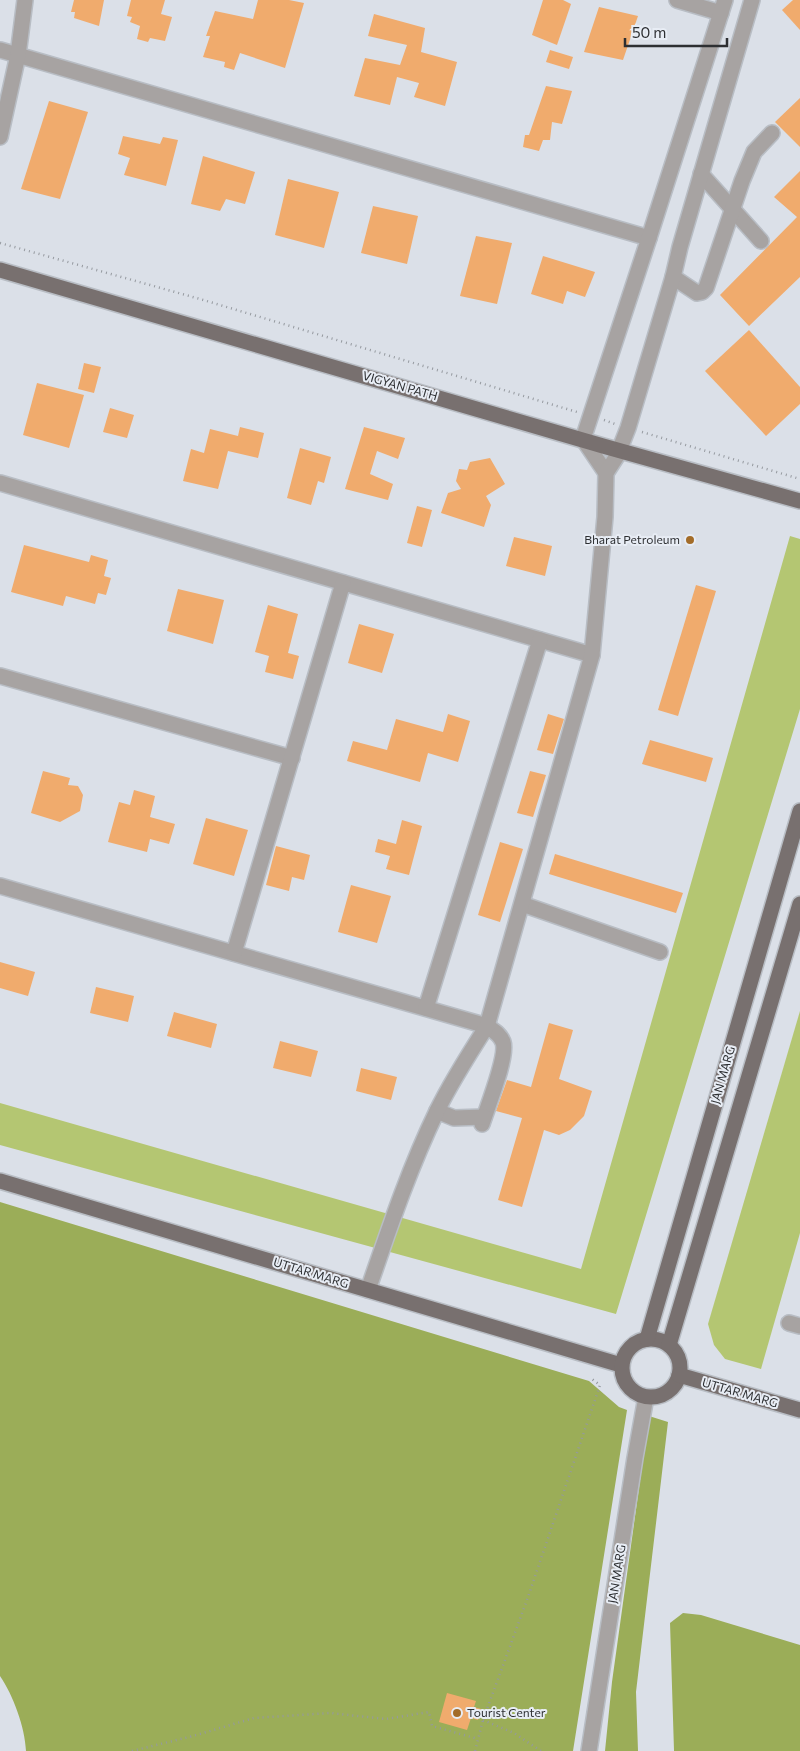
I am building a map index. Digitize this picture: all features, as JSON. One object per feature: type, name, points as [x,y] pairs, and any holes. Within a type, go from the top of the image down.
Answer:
[{"type":"main road","name":"VIGYAN PATH","points":[[0,270],[800,501]]},
{"type":"main road","name":"JAN MARG","points":[[646,1339],[800,811]]},
{"type":"main road","name":"JAN MARG","points":[[669,1345],[800,904]]},
{"type":"main road","name":"UTTAR MARG","points":[[0,1181],[621,1365]]},
{"type":"main road","points":[[646,1339],[658,1339],[669,1345],[676,1353],[680,1366],[680,1376],[675,1385],[666,1394],[657,1397],[646,1397],[634,1393],[625,1383],[621,1371],[621,1365],[627,1350],[636,1342],[646,1339]]},
{"type":"main road","name":"UTTAR MARG","points":[[680,1376],[800,1410]]},
{"type":"street","points":[[0,138],[18,55],[25,0]]},
{"type":"street","points":[[606,473],[583,439],[723,6],[677,0]]},
{"type":"street","points":[[368,1290],[402,1192],[437,1111],[458,1071],[487,1026],[592,655],[606,473],[619,450],[628,428],[752,0]]},
{"type":"street","points":[[0,50],[649,238]]},
{"type":"street","points":[[673,277],[698,294],[706,288],[754,152],[772,133]]},
{"type":"street","points":[[701,174],[761,241]]},
{"type":"street","points":[[0,482],[592,655]]},
{"type":"street","points":[[234,953],[343,583]]},
{"type":"street","points":[[426,1008],[540,640]]},
{"type":"street","points":[[0,676],[292,758]]},
{"type":"street","points":[[0,886],[487,1026],[500,1035],[504,1045],[502,1063],[483,1121],[454,1118],[437,1111]]},
{"type":"street","points":[[522,904],[660,952]]},
{"type":"street","name":"JAN MARG","points":[[589,1751],[646,1397]]},
{"type":"path","points":[[0,243],[200,299],[800,479]]},
{"type":"path","points":[[476,1751],[483,1720],[600,1385],[592,1379]]},
{"type":"path","points":[[132,1751],[254,1718],[330,1713],[386,1719],[429,1712],[432,1726],[478,1739]]},
{"type":"path","points":[[483,1720],[514,1733],[541,1751]]},
{"type":"green space","points":[[790,536],[800,539],[800,709],[616,1314],[0,1145],[0,1103],[581,1269]]},
{"type":"green space","points":[[800,1011],[800,1233],[761,1369],[725,1359],[714,1345],[708,1324]]},
{"type":"green space","points":[[0,1202],[589,1381],[619,1407],[627,1410],[573,1751],[26,1751],[18,1712],[0,1676]]},
{"type":"green space","points":[[649,1416],[668,1422],[636,1692],[638,1751],[605,1751],[612,1682]]},
{"type":"green space","points":[[683,1613],[701,1615],[800,1645],[800,1751],[674,1751],[670,1623]]},
{"type":"building","points":[[74,0],[104,0],[99,26],[74,18],[75,12],[71,12]]},
{"type":"building","points":[[131,0],[165,0],[161,14],[172,17],[165,41],[150,38],[148,42],[137,39],[140,26],[130,22],[132,17],[127,16]]},
{"type":"building","points":[[258,0],[289,0],[304,3],[285,68],[240,53],[234,70],[224,67],[225,62],[203,57],[210,36],[206,36],[215,11],[253,19]]},
{"type":"building","points":[[543,0],[563,0],[571,4],[557,45],[532,35]]},
{"type":"building","points":[[793,0],[800,0],[800,30],[782,10]]},
{"type":"building","points":[[599,7],[638,16],[623,60],[584,52]]},
{"type":"building","points":[[374,14],[425,28],[421,52],[457,62],[445,106],[414,97],[419,83],[397,77],[390,105],[354,96],[365,58],[400,65],[407,45],[368,36]]},
{"type":"building","points":[[550,50],[573,57],[569,69],[546,62]]},
{"type":"building","points":[[546,86],[572,91],[562,124],[552,122],[550,140],[543,140],[539,151],[523,147],[525,135],[529,135]]},
{"type":"building","points":[[800,98],[800,147],[775,122]]},
{"type":"building","points":[[49,101],[88,112],[60,199],[21,189]]},
{"type":"building","points":[[123,136],[160,144],[163,137],[178,140],[166,186],[124,175],[130,158],[118,154]]},
{"type":"building","points":[[203,156],[255,172],[245,204],[226,199],[220,211],[191,204]]},
{"type":"building","points":[[800,171],[800,277],[749,326],[720,295],[797,217],[774,197]]},
{"type":"building","points":[[288,179],[339,192],[324,248],[275,235]]},
{"type":"building","points":[[373,206],[418,216],[407,264],[361,253]]},
{"type":"building","points":[[476,236],[512,243],[497,304],[460,296]]},
{"type":"building","points":[[543,256],[595,272],[585,297],[567,291],[563,304],[531,294]]},
{"type":"building","points":[[749,330],[800,387],[800,404],[766,436],[705,371]]},
{"type":"building","points":[[84,363],[101,367],[94,393],[78,389]]},
{"type":"building","points":[[37,383],[84,395],[69,448],[23,435]]},
{"type":"building","points":[[110,408],[134,415],[127,438],[103,432]]},
{"type":"building","points":[[240,427],[264,433],[258,458],[228,451],[218,489],[183,481],[191,449],[204,453],[210,429],[238,436]]},
{"type":"building","points":[[364,427],[405,438],[398,459],[377,451],[370,474],[393,484],[388,500],[345,489]]},
{"type":"building","points":[[300,448],[331,457],[324,483],[318,481],[311,505],[287,498]]},
{"type":"building","points":[[490,458],[505,484],[486,496],[491,505],[484,527],[441,513],[448,493],[461,489],[456,481],[459,469],[467,470],[470,462]]},
{"type":"building","points":[[417,506],[432,510],[422,547],[407,543]]},
{"type":"building","points":[[514,537],[552,546],[545,576],[506,566]]},
{"type":"building","points":[[24,545],[89,562],[91,555],[108,560],[104,576],[111,578],[106,595],[98,593],[95,604],[66,596],[63,606],[11,592]]},
{"type":"building","points":[[696,585],[716,591],[678,716],[658,710]]},
{"type":"building","points":[[178,589],[224,600],[213,644],[167,631]]},
{"type":"building","points":[[268,605],[298,614],[288,653],[299,656],[293,679],[265,672],[269,656],[255,652]]},
{"type":"building","points":[[359,624],[394,634],[382,673],[348,663]]},
{"type":"building","points":[[448,714],[470,721],[458,762],[428,753],[420,782],[347,761],[353,741],[387,750],[396,719],[443,732]]},
{"type":"building","points":[[548,714],[564,719],[553,754],[537,750]]},
{"type":"building","points":[[650,740],[713,758],[706,782],[642,764]]},
{"type":"building","points":[[43,771],[70,778],[68,785],[78,786],[83,795],[80,811],[60,822],[31,813]]},
{"type":"building","points":[[530,771],[546,775],[533,817],[517,813]]},
{"type":"building","points":[[134,790],[155,796],[150,817],[175,824],[169,844],[150,839],[147,852],[108,842],[119,802],[130,805]]},
{"type":"building","points":[[206,818],[248,830],[234,876],[193,864]]},
{"type":"building","points":[[402,820],[422,826],[409,875],[386,869],[390,856],[375,852],[378,839],[396,844]]},
{"type":"building","points":[[500,842],[523,849],[500,922],[478,915]]},
{"type":"building","points":[[276,846],[310,855],[304,880],[292,877],[289,891],[266,885]]},
{"type":"building","points":[[555,854],[683,893],[676,913],[549,874]]},
{"type":"building","points":[[351,885],[391,896],[377,943],[338,932]]},
{"type":"building","points":[[0,962],[35,972],[28,996],[0,988]]},
{"type":"building","points":[[96,987],[134,996],[128,1022],[90,1013]]},
{"type":"building","points":[[174,1012],[217,1024],[211,1048],[167,1036]]},
{"type":"building","points":[[549,1023],[573,1030],[559,1079],[592,1091],[584,1116],[570,1130],[559,1135],[544,1130],[522,1207],[498,1200],[522,1118],[496,1111],[507,1080],[531,1087]]},
{"type":"building","points":[[280,1041],[318,1051],[311,1077],[273,1068]]},
{"type":"building","points":[[361,1068],[397,1077],[391,1100],[356,1091]]},
{"type":"building","name":"Tourist Center","points":[[447,1693],[476,1701],[474,1707],[481,1709],[478,1720],[471,1718],[467,1730],[439,1722]]},
{"type":"place","name":"Bharat Petroleum","points":[[690,540]]},
{"type":"place","name":"Tourist Center","points":[[457,1713]]}]
